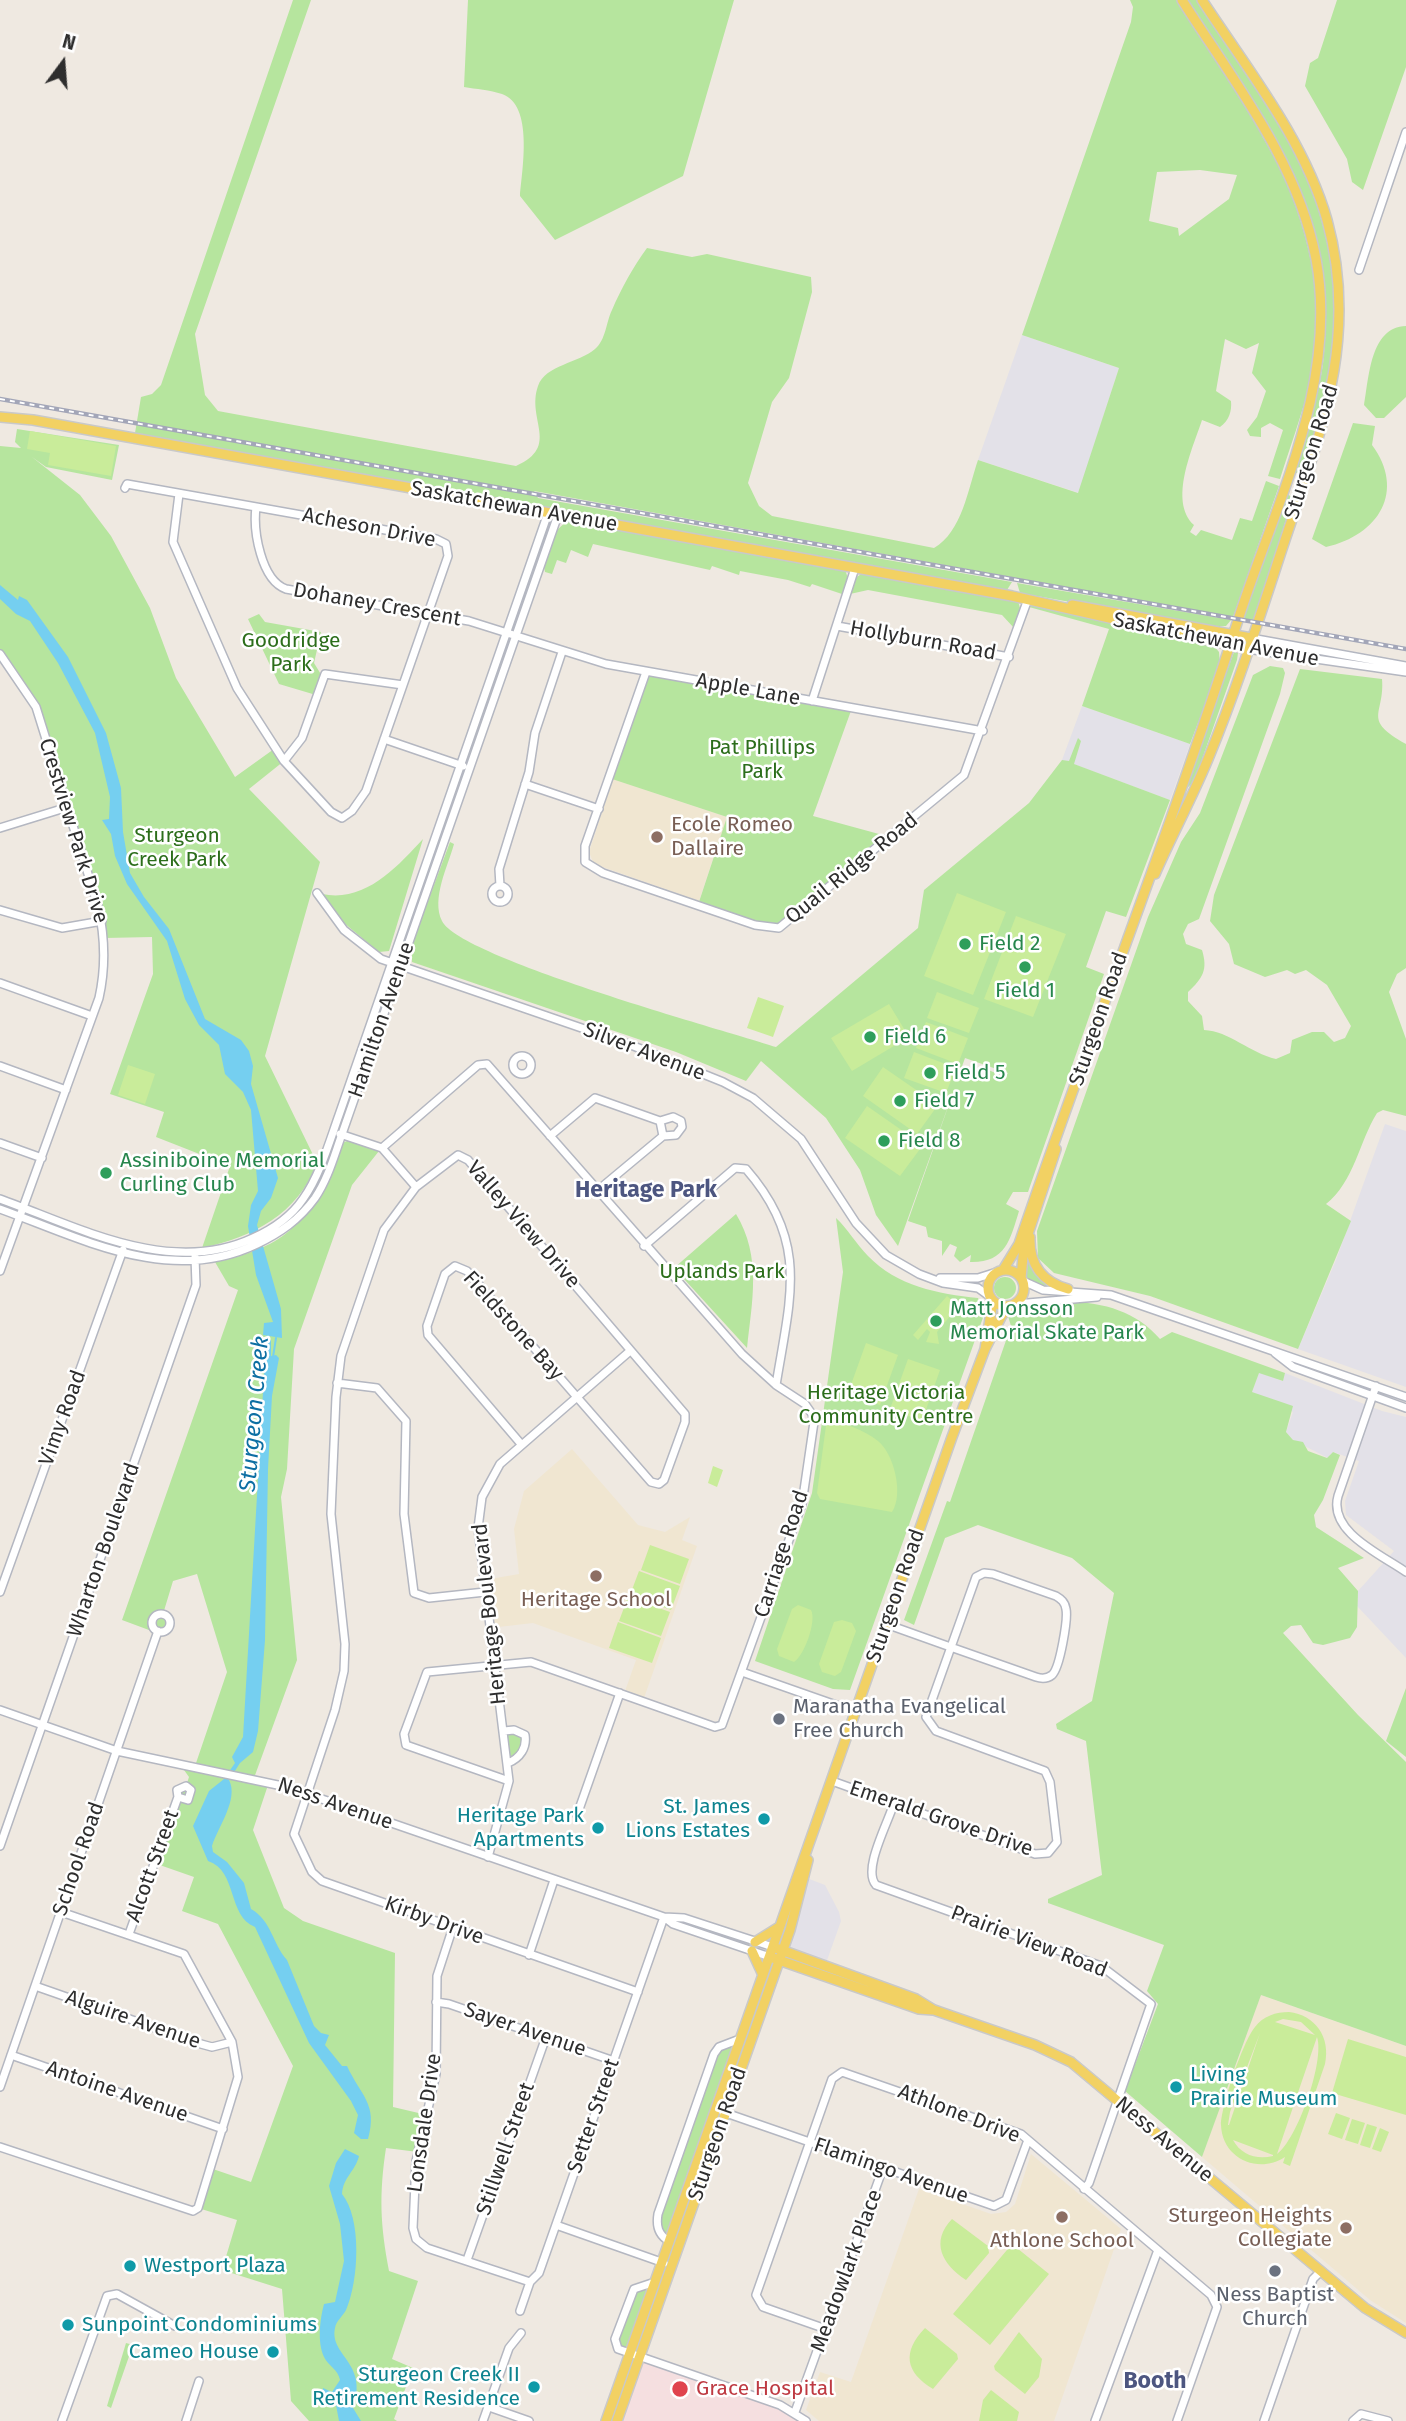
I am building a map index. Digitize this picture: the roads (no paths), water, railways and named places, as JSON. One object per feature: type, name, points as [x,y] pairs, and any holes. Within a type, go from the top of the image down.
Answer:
[{"type":"main road","name":"Sturgeon Road","points":[[1000,1271],[1016,1251],[1231,645],[1310,406],[1320,345],[1319,282],[1306,216],[1287,170],[1182,0]]},
{"type":"main road","name":"Sturgeon Road","points":[[1138,910],[1209,756],[1329,404],[1339,348],[1339,289],[1326,220],[1303,160],[1202,0]]},
{"type":"main road","name":"Saskatchewan Avenue","points":[[0,417],[33,420],[1251,638]]},
{"type":"main road","name":"Saskatchewan Avenue","points":[[1028,599],[1125,624],[1247,649]]},
{"type":"main road","name":"Sturgeon Road","points":[[1022,1280],[1022,1254],[1061,1128]]},
{"type":"main road","points":[[1032,1225],[1031,1256],[1036,1269],[1052,1283],[1069,1289]]},
{"type":"main road","points":[[1000,1271],[1013,1272],[1022,1280],[1023,1294],[1013,1305],[1001,1306],[991,1298],[989,1283],[1000,1271]]},
{"type":"main road","name":"Sturgeon Road","points":[[985,1349],[991,1298]]},
{"type":"main road","name":"Sturgeon Road","points":[[617,2421],[725,2113],[776,1954],[780,1926],[886,1624],[985,1349],[1002,1315],[1013,1305]]},
{"type":"main road","name":"Sturgeon Road","points":[[606,2421],[763,1975],[790,1930],[799,1900],[809,1844]]},
{"type":"main road","points":[[763,1975],[753,1946],[780,1926]]},
{"type":"main road","points":[[790,1930],[794,1946],[803,1958]]},
{"type":"main road","name":"Ness Avenue","points":[[776,1954],[919,2009],[934,2010]]},
{"type":"main road","name":"Ness Avenue","points":[[776,1954],[803,1958],[916,1999],[934,2010],[1054,2052],[1081,2069],[1374,2315],[1406,2333]]},
{"type":"street","points":[[1359,270],[1406,132]]},
{"type":"street","name":"Acheson Drive","points":[[125,488],[127,484],[442,541],[449,548],[366,790],[352,811],[342,818],[331,812],[284,761]]},
{"type":"street","points":[[179,494],[172,534],[175,550],[237,688],[284,761],[302,738],[325,674],[403,685]]},
{"type":"street","name":"Dohaney Crescent","points":[[256,507],[255,537],[272,577],[280,587],[428,613],[516,636]]},
{"type":"street","name":"Hamilton Avenue","points":[[275,1232],[303,1199],[333,1131],[548,513]]},
{"type":"street","name":"Hamilton Avenue","points":[[0,1209],[122,1253],[157,1261],[196,1261],[241,1247],[275,1232],[296,1220],[313,1200],[325,1180],[342,1134],[558,515]]},
{"type":"street","points":[[812,701],[855,568]]},
{"type":"street","name":"Quail Ridge Road","points":[[646,672],[583,852],[590,868],[755,925],[779,928],[959,780],[969,767],[1028,599]]},
{"type":"street","name":"Hollyburn Road","points":[[837,625],[1009,657]]},
{"type":"street","name":"Apple Lane","points":[[516,636],[562,652],[646,672],[983,732]]},
{"type":"street","name":"Saskatchewan Avenue","points":[[1251,638],[1406,666]]},
{"type":"street","name":"Saskatchewan Avenue","points":[[1247,649],[1406,672]]},
{"type":"street","points":[[500,886],[499,869],[525,783],[535,733],[562,652]]},
{"type":"street","name":"Crestview Park Drive","points":[[0,1271],[92,1016],[103,980],[105,938],[36,707],[2,660]]},
{"type":"street","points":[[384,738],[470,768]]},
{"type":"street","points":[[525,783],[598,809]]},
{"type":"street","points":[[0,828],[68,807]]},
{"type":"street","name":"Silver Avenue","points":[[317,893],[344,930],[375,956],[631,1045],[723,1082],[753,1098],[801,1139],[848,1213],[872,1242],[902,1266],[943,1283],[978,1287],[991,1298]]},
{"type":"street","points":[[0,909],[62,928],[102,921]]},
{"type":"street","points":[[0,983],[92,1016]]},
{"type":"street","name":"Carriage Road","points":[[382,1148],[478,1065],[492,1067],[643,1246],[742,1354],[776,1385],[805,1404],[814,1422],[802,1504],[725,1721],[719,1726],[531,1662],[427,1672],[403,1740],[413,1748],[509,1781]]},
{"type":"street","points":[[0,1066],[66,1090]]},
{"type":"street","points":[[503,1081],[515,1071]]},
{"type":"street","points":[[550,1136],[596,1098],[660,1121],[677,1118],[682,1127],[676,1135],[663,1136],[597,1191]]},
{"type":"street","points":[[660,1121],[663,1136]]},
{"type":"street","points":[[333,1131],[382,1148],[416,1187]]},
{"type":"street","points":[[0,1143],[41,1158]]},
{"type":"street","name":"Valley View Drive","points":[[305,1794],[335,1710],[344,1671],[345,1644],[331,1514],[337,1383],[346,1337],[377,1246],[393,1215],[416,1187],[452,1157],[458,1154],[468,1160],[685,1414],[685,1422],[664,1480],[659,1484],[652,1482],[576,1397]]},
{"type":"street","points":[[643,1246],[735,1168],[746,1169],[772,1203],[783,1226],[792,1259],[790,1296],[776,1385]]},
{"type":"street","name":"Hamilton Avenue","points":[[0,1199],[125,1243],[162,1252],[241,1247]]},
{"type":"street","name":"Vimy Road","points":[[0,1592],[125,1243]]},
{"type":"street","name":"Wharton Boulevard","points":[[0,1846],[196,1285],[195,1252]]},
{"type":"street","name":"Fieldstone Bay","points":[[521,1444],[428,1335],[429,1319],[451,1268],[459,1266],[467,1271],[576,1397]]},
{"type":"street","name":"Silver Avenue","points":[[925,1276],[959,1279],[1000,1271]]},
{"type":"street","points":[[1022,1280],[1043,1290],[1104,1293],[1406,1397]]},
{"type":"street","points":[[1069,1289],[1081,1292]]},
{"type":"street","points":[[1013,1305],[1084,1297],[1129,1301]]},
{"type":"street","points":[[1272,1350],[1293,1367],[1406,1408]]},
{"type":"street","name":"Heritage Boulevard","points":[[488,1857],[509,1781],[478,1528],[482,1497],[493,1472],[521,1444],[631,1351]]},
{"type":"street","points":[[337,1383],[377,1388],[406,1421],[404,1514],[414,1593],[429,1598],[485,1592]]},
{"type":"street","points":[[1376,1386],[1338,1496],[1336,1510],[1342,1525],[1406,1572]]},
{"type":"street","points":[[886,1624],[949,1646],[1045,1678],[1057,1667],[1066,1607],[1056,1596],[984,1573],[972,1581],[949,1646]]},
{"type":"street","name":"School Road","points":[[0,2087],[158,1631]]},
{"type":"street","name":"Emerald Grove Drive","points":[[832,1781],[1035,1854],[1048,1853],[1057,1842],[1051,1782],[1045,1771],[936,1731],[928,1723],[927,1710],[949,1646]]},
{"type":"street","points":[[742,1672],[856,1712]]},
{"type":"street","points":[[576,1815],[620,1693]]},
{"type":"street","name":"Ness Avenue","points":[[0,1710],[117,1751],[211,1769],[305,1794],[664,1917],[684,1917],[776,1954]]},
{"type":"street","name":"Heritage Boulevard","points":[[504,1731],[514,1730],[525,1735],[520,1756],[508,1763]]},
{"type":"street","name":"Kirby Drive","points":[[305,1794],[294,1834],[317,1879],[638,1992]]},
{"type":"street","name":"Alcott Street","points":[[129,1934],[177,1797]]},
{"type":"street","name":"Prairie View Road","points":[[894,1803],[871,1868],[872,1880],[877,1885],[1101,1966],[1151,2004],[1090,2183],[1084,2189]]},
{"type":"street","points":[[528,1955],[554,1880]]},
{"type":"street","points":[[0,2147],[189,2212],[198,2208],[238,2077],[232,2042],[184,1954],[61,1912]]},
{"type":"street","name":"Setter Street","points":[[520,2311],[530,2282],[539,2273],[664,1917]]},
{"type":"street","name":"Lonsdale Drive","points":[[453,1927],[439,1966],[436,2074],[416,2161],[413,2228],[421,2244],[530,2282]]},
{"type":"street","name":"Alguire Avenue","points":[[35,1986],[201,2044],[212,2047],[232,2042]]},
{"type":"street","name":"Sayer Avenue","points":[[436,2002],[449,2004],[614,2061]]},
{"type":"street","name":"Stillwell Street","points":[[467,2260],[546,2037]]},
{"type":"street","name":"Sturgeon Road","points":[[669,2241],[662,2238],[656,2226],[666,2189],[714,2054],[719,2047],[740,2039]]},
{"type":"street","name":"Antoine Avenue","points":[[11,2055],[223,2129]]},
{"type":"street","name":"Athlone Drive","points":[[826,2329],[763,2307],[756,2298],[832,2079],[842,2072],[1014,2131],[1211,2295],[1217,2304],[1177,2421]]},
{"type":"street","name":"Flamingo Avenue","points":[[715,2110],[993,2206],[1006,2200],[1028,2140]]},
{"type":"street","name":"Meadowlark Place","points":[[795,2412],[883,2168]]},
{"type":"street","points":[[556,2225],[672,2265]]},
{"type":"street","points":[[1096,2421],[1158,2250]]},
{"type":"street","points":[[1264,2421],[1313,2279],[1321,2271]]},
{"type":"street","points":[[655,2282],[634,2289],[615,2339],[618,2349],[795,2412],[806,2421]]},
{"type":"street","points":[[62,2421],[107,2296],[117,2294],[175,2326]]},
{"type":"street","points":[[483,2421],[509,2348],[522,2333]]},
{"type":"street","points":[[186,2421],[199,2381]]},
{"type":"street","points":[[489,2407],[529,2421]]},
{"type":"street","points":[[1353,2421],[1361,2414],[1388,2421]]},
{"type":"water","name":"Sturgeon Creek","points":[[0,585],[18,600],[19,596],[27,600],[68,657],[106,733],[121,788],[123,832],[130,873],[144,897],[169,929],[205,1019],[241,1040],[249,1051],[253,1066],[251,1084],[278,1178],[257,1225],[281,1309],[282,1338],[263,1335],[264,1323],[273,1322],[256,1275],[248,1226],[251,1205],[258,1191],[251,1110],[243,1092],[225,1074],[219,1045],[199,1025],[185,999],[167,941],[127,884],[115,856],[111,834],[102,820],[109,819],[110,797],[95,733],[58,663],[30,621],[16,614],[0,599]]},
{"type":"water","points":[[266,1340],[271,1340],[271,1356],[276,1355],[279,1358],[272,1396],[265,1640],[258,1731],[253,1752],[240,1763],[229,1780],[230,1804],[212,1846],[213,1852],[227,1862],[244,1883],[251,1909],[268,1926],[287,1960],[314,2026],[321,2033],[329,2035],[325,2045],[342,2066],[347,2066],[366,2101],[371,2117],[368,2139],[361,2139],[354,2133],[358,2115],[351,2101],[309,2043],[255,1927],[240,1913],[224,1874],[208,1861],[193,1826],[209,1791],[224,1779],[235,1763],[232,1757],[243,1737]]},
{"type":"water","points":[[345,2149],[359,2156],[342,2194],[353,2218],[356,2267],[350,2298],[336,2325],[335,2338],[353,2370],[357,2393],[353,2408],[361,2421],[339,2421],[336,2405],[322,2392],[323,2388],[332,2392],[340,2380],[324,2357],[320,2330],[324,2304],[335,2302],[344,2261],[340,2224],[329,2186],[336,2163]]},
{"type":"waterway","name":"Sturgeon Creek","points":[[273,1357],[276,1338]]},
{"type":"railway","points":[[0,399],[1406,649]]},
{"type":"place","name":"Ecole Romeo Dallaire","points":[[657,837]]},
{"type":"place","name":"Field 2","points":[[965,944]]},
{"type":"place","name":"Field 1","points":[[1025,967]]},
{"type":"place","name":"Field 6","points":[[870,1037]]},
{"type":"place","name":"Field 5","points":[[930,1073]]},
{"type":"place","name":"Field 7","points":[[900,1101]]},
{"type":"place","name":"Field 8","points":[[884,1141]]},
{"type":"place","name":"Assiniboine Memorial Curling Club","points":[[106,1173]]},
{"type":"place","name":"Matt Jonsson Memorial Skate Park","points":[[936,1321]]},
{"type":"place","name":"Heritage School","points":[[596,1576]]},
{"type":"place","name":"Maranatha Evangelical Free Church","points":[[779,1719]]},
{"type":"place","name":"St. James Lions Estates","points":[[764,1819]]},
{"type":"place","name":"Heritage Park Apartments","points":[[598,1828]]},
{"type":"place","name":"Living Prairie Museum","points":[[1176,2087]]},
{"type":"place","name":"Athlone School","points":[[1062,2217]]},
{"type":"place","name":"Sturgeon Heights Collegiate","points":[[1346,2228]]},
{"type":"place","name":"Westport Plaza","points":[[130,2266]]},
{"type":"place","name":"Ness Baptist Church","points":[[1275,2271]]},
{"type":"place","name":"Sunpoint Condominiums","points":[[68,2325]]},
{"type":"place","name":"Cameo House","points":[[273,2352]]},
{"type":"place","name":"Sturgeon Creek II Retirement Residence","points":[[534,2387]]},
{"type":"place","name":"Grace Hospital","points":[[680,2389]]},
{"type":"district","name":"Heritage Park","points":[[646,1191]]},
{"type":"district","name":"Booth","points":[[1155,2382]]},
{"type":"park label","name":"Goodridge Park","points":[[291,653]]},
{"type":"park label","name":"Pat Phillips Park","points":[[762,760]]},
{"type":"park label","name":"Sturgeon Creek Park","points":[[177,848]]},
{"type":"park label","name":"Uplands Park","points":[[722,1272]]},
{"type":"park label","name":"Heritage Victoria Community Centre","points":[[886,1405]]}]
